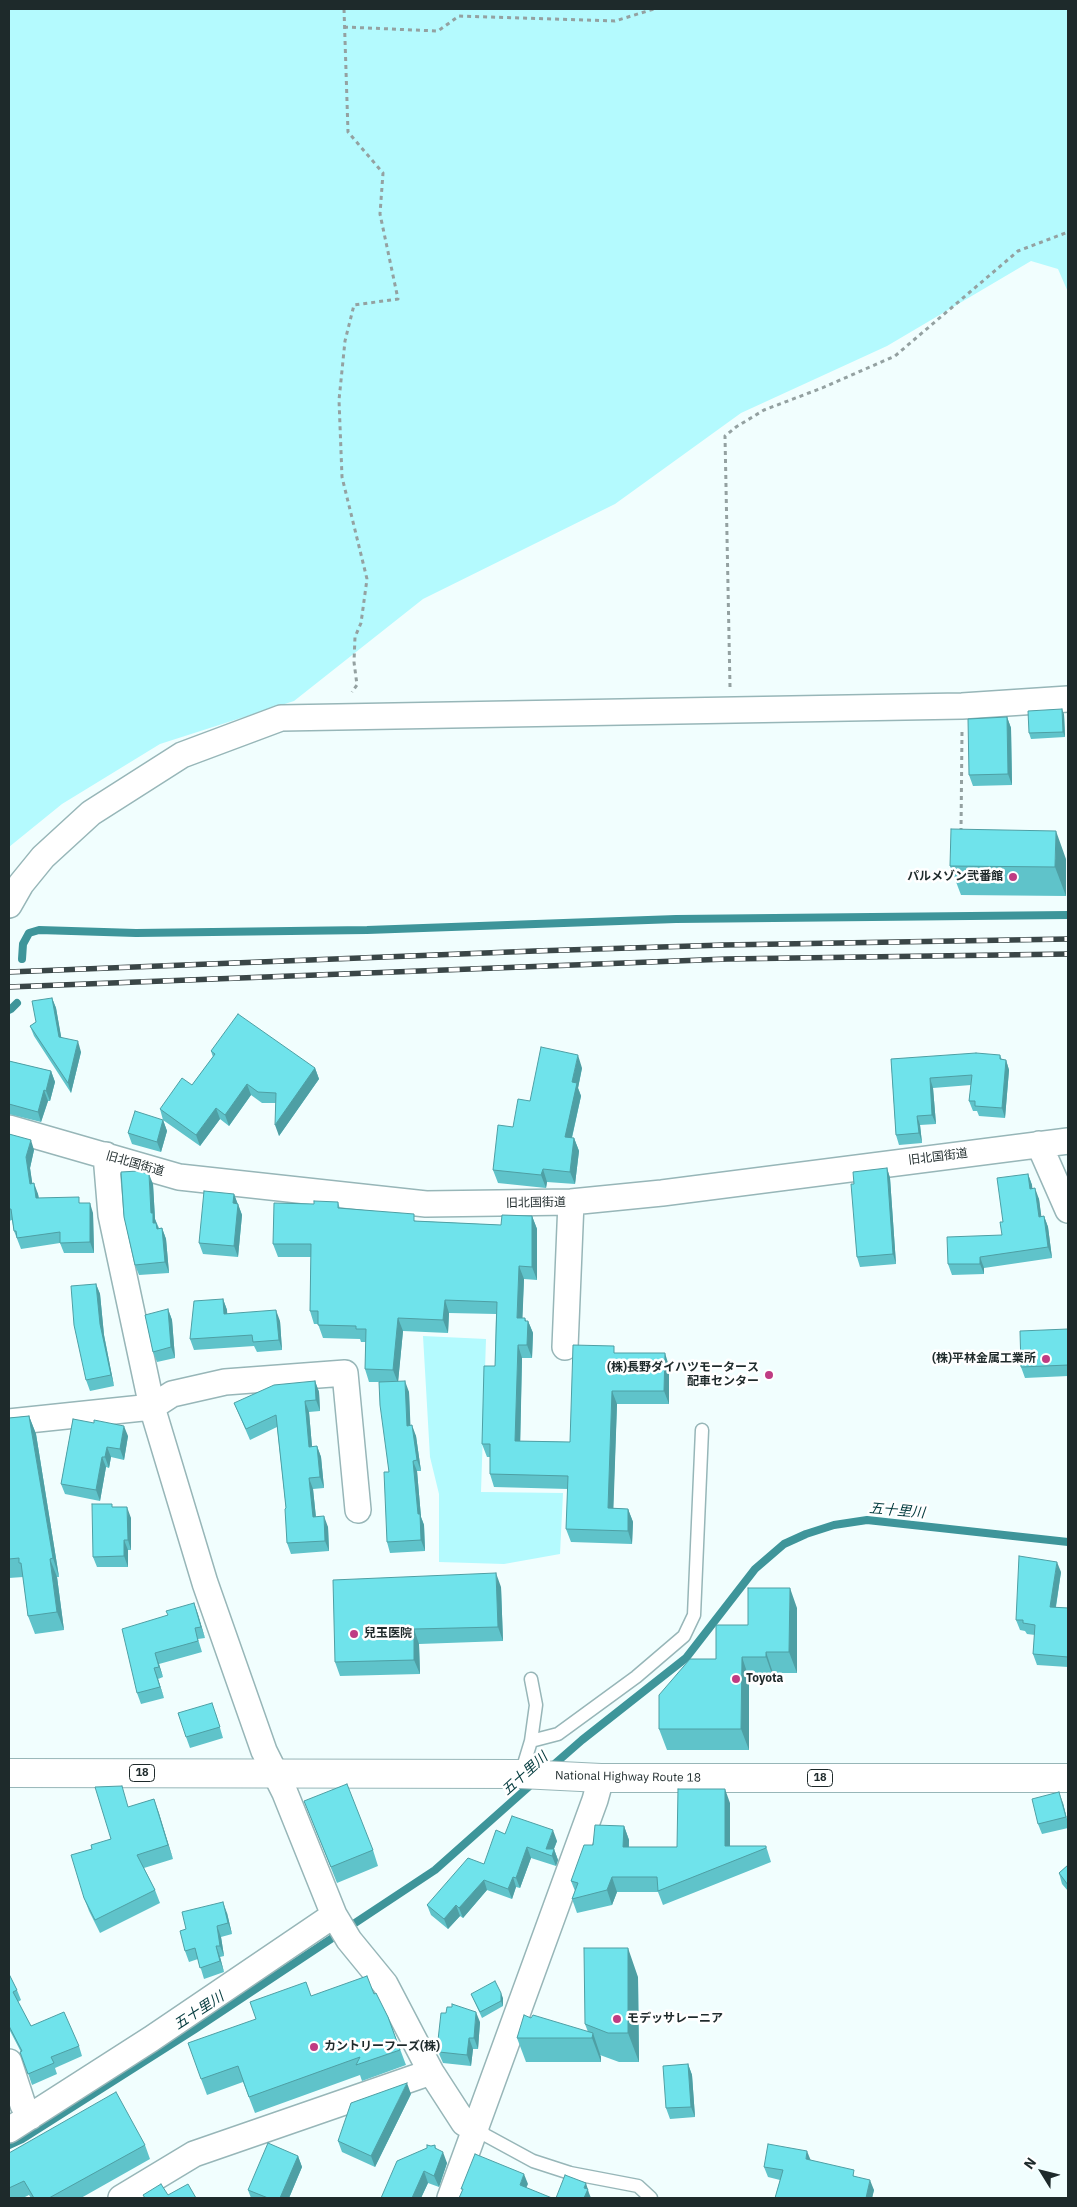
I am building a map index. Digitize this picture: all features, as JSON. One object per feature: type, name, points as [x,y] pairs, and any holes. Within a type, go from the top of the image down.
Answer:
[{"type":"highway","name":"National Highway Route 18","points":[[9,1772],[521,1774],[601,1778],[1068,1778]]},
{"type":"street","points":[[9,905],[21,884],[43,857],[90,813],[182,755],[280,718],[962,706],[1068,699]]},
{"type":"street","name":"旧北国街道","points":[[9,1128],[179,1177],[426,1204],[572,1202],[738,1184],[1068,1141]]},
{"type":"street","points":[[1039,1144],[1068,1210]]},
{"type":"street","points":[[106,1155],[111,1215],[152,1407],[205,1583],[264,1751],[276,1774],[340,1925],[385,1984],[431,2072],[464,2123],[476,2130]]},
{"type":"street","points":[[565,1347],[572,1202]]},
{"type":"street","points":[[9,1422],[152,1407],[172,1394],[226,1382],[345,1373],[358,1510]]},
{"type":"street","points":[[450,2198],[595,1800],[601,1778]]},
{"type":"street","points":[[19,2124],[151,2039],[340,1925]]},
{"type":"street","points":[[9,2062],[23,2105],[19,2124]]},
{"type":"street","points":[[123,2198],[194,2154],[431,2072]]},
{"type":"lane","points":[[531,1742],[558,1734],[636,1677],[684,1636],[694,1615],[702,1430]]},
{"type":"lane","points":[[521,1774],[531,1742],[536,1705],[531,1679]]},
{"type":"lane","points":[[476,2130],[533,2161],[570,2173],[638,2186],[651,2198]]},
{"type":"path","points":[[344,9],[348,132],[383,173],[380,214],[398,299],[354,305],[345,340],[338,400],[342,477],[367,579],[361,623],[355,637],[354,662],[357,685],[352,692],[344,696]]},
{"type":"path","points":[[344,27],[438,31],[459,16],[614,21],[654,9]]},
{"type":"path","points":[[730,710],[725,436],[764,410],[822,388],[895,356],[1018,251],[1068,232]]},
{"type":"path","points":[[960,838],[962,706]]},
{"type":"shaded area","points":[[9,9],[1068,9],[1068,292],[1058,269],[1031,261],[887,346],[741,413],[615,504],[423,599],[294,701],[160,744],[62,804],[9,847]]},
{"type":"shaded area","points":[[423,1336],[486,1339],[481,1492],[563,1493],[560,1554],[504,1564],[439,1562],[439,1494],[430,1457]]},
{"type":"building","points":[[1062,709],[1063,732],[1029,733],[1028,711]]},
{"type":"building","points":[[1007,717],[1008,774],[969,775],[968,719]]},
{"type":"building","points":[[951,829],[1056,831],[1055,867],[950,866]]},
{"type":"building","points":[[52,998],[59,1037],[78,1041],[68,1083],[30,1026],[36,1022],[32,1001]]},
{"type":"building","points":[[238,1014],[315,1068],[275,1125],[276,1093],[258,1092],[247,1084],[225,1115],[216,1108],[196,1135],[160,1109],[182,1078],[192,1085],[215,1054],[211,1051]]},
{"type":"building","points":[[541,1047],[578,1055],[572,1082],[577,1083],[565,1137],[574,1138],[570,1172],[543,1169],[541,1175],[493,1170],[498,1125],[513,1127],[518,1099],[530,1101]]},
{"type":"building","points":[[976,1053],[1000,1055],[1000,1059],[1006,1060],[1002,1108],[975,1106],[975,1101],[969,1101],[972,1075],[930,1078],[932,1115],[917,1116],[919,1133],[896,1135],[891,1059]]},
{"type":"building","points":[[9,1061],[51,1071],[38,1112],[9,1104]]},
{"type":"building","points":[[135,1111],[163,1120],[157,1142],[128,1133]]},
{"type":"building","points":[[9,1134],[31,1140],[26,1157],[30,1184],[34,1183],[36,1198],[79,1197],[79,1203],[90,1203],[90,1242],[60,1243],[60,1232],[17,1238],[16,1231],[14,1231],[11,1209],[9,1209]]},
{"type":"building","points":[[887,1168],[893,1254],[857,1257],[851,1184],[854,1184],[853,1172]]},
{"type":"building","points":[[138,1171],[149,1174],[151,1213],[153,1213],[153,1223],[156,1223],[157,1229],[162,1228],[165,1262],[135,1265],[124,1217],[121,1172]]},
{"type":"building","points":[[1028,1174],[1030,1189],[1035,1188],[1039,1217],[1044,1216],[1048,1247],[980,1257],[980,1264],[948,1264],[947,1237],[1002,1235],[1000,1222],[1003,1222],[997,1178]]},
{"type":"building","points":[[204,1191],[234,1194],[233,1203],[238,1204],[234,1246],[199,1243]]},
{"type":"building","points":[[314,1201],[338,1202],[338,1208],[414,1214],[414,1221],[501,1225],[502,1215],[532,1216],[532,1267],[519,1266],[517,1318],[525,1318],[525,1321],[528,1321],[527,1345],[518,1345],[515,1441],[570,1442],[573,1345],[614,1346],[614,1353],[665,1353],[664,1391],[612,1391],[608,1508],[628,1509],[628,1531],[566,1529],[568,1476],[490,1474],[490,1444],[482,1444],[484,1366],[495,1366],[497,1302],[445,1300],[443,1320],[398,1318],[393,1370],[365,1369],[366,1329],[356,1329],[356,1326],[318,1325],[318,1311],[310,1311],[311,1244],[273,1244],[274,1203],[314,1204]]},
{"type":"building","points":[[96,1284],[100,1324],[111,1375],[86,1380],[74,1325],[71,1286]]},
{"type":"building","points":[[223,1299],[224,1314],[276,1310],[279,1340],[253,1342],[252,1335],[190,1339],[194,1301]]},
{"type":"building","points":[[168,1309],[171,1347],[153,1352],[145,1315]]},
{"type":"building","name":"(株)平林金属工業所","points":[[1068,1329],[1068,1365],[1021,1367],[1020,1331]]},
{"type":"building","points":[[315,1381],[316,1400],[305,1401],[309,1447],[317,1446],[320,1477],[309,1478],[313,1517],[324,1516],[325,1541],[287,1543],[286,1508],[276,1415],[246,1429],[234,1403],[274,1385]]},
{"type":"building","points":[[405,1381],[407,1426],[412,1425],[417,1460],[413,1461],[418,1514],[420,1514],[421,1540],[387,1542],[384,1472],[389,1472],[380,1405],[379,1382]]},
{"type":"building","points":[[29,1416],[53,1558],[50,1559],[57,1612],[28,1616],[21,1563],[19,1563],[19,1558],[9,1559],[9,1418]]},
{"type":"building","points":[[73,1419],[94,1423],[94,1420],[124,1426],[120,1449],[107,1447],[105,1457],[102,1457],[96,1490],[61,1484]]},
{"type":"building","points":[[92,1504],[112,1504],[112,1507],[127,1507],[128,1540],[124,1540],[124,1556],[93,1557]]},
{"type":"building","points":[[1019,1556],[1057,1562],[1050,1607],[1068,1608],[1068,1657],[1033,1654],[1035,1625],[1023,1623],[1023,1620],[1016,1620]]},
{"type":"building","points":[[496,1573],[498,1627],[414,1629],[414,1660],[335,1662],[333,1580]]},
{"type":"building","points":[[748,1588],[790,1588],[789,1652],[766,1652],[766,1657],[742,1657],[741,1729],[659,1729],[659,1695],[690,1659],[716,1659],[716,1625],[748,1625]]},
{"type":"building","points":[[194,1603],[201,1627],[195,1628],[198,1641],[155,1653],[159,1667],[154,1668],[160,1687],[137,1693],[122,1629],[168,1615],[166,1611]]},
{"type":"building","points":[[212,1703],[220,1727],[186,1737],[178,1713]]},
{"type":"building","points":[[347,1784],[373,1850],[331,1867],[304,1801]]},
{"type":"building","points":[[122,1786],[128,1807],[154,1799],[168,1845],[137,1855],[155,1890],[95,1920],[84,1898],[71,1855],[92,1849],[91,1845],[111,1839],[95,1787]]},
{"type":"building","points":[[678,1789],[725,1789],[725,1846],[766,1846],[766,1848],[658,1891],[657,1877],[612,1877],[607,1890],[572,1899],[578,1883],[571,1881],[584,1845],[593,1845],[595,1825],[624,1826],[623,1847],[677,1847]]},
{"type":"building","points":[[1059,1792],[1066,1817],[1038,1824],[1032,1799]]},
{"type":"building","points":[[512,1816],[553,1830],[546,1849],[554,1849],[552,1856],[527,1847],[516,1878],[513,1877],[508,1889],[484,1880],[459,1908],[456,1905],[444,1919],[427,1905],[468,1858],[484,1864],[496,1830],[505,1834]]},
{"type":"building","points":[[1068,1865],[1068,1885],[1059,1873]]},
{"type":"building","points":[[223,1902],[228,1923],[217,1926],[220,1946],[216,1946],[220,1961],[200,1968],[195,1948],[185,1951],[180,1931],[186,1929],[182,1912]]},
{"type":"building","points":[[584,1948],[628,1948],[628,2033],[608,2033],[585,2024]]},
{"type":"building","points":[[9,1974],[17,1990],[13,1992],[31,2026],[64,2012],[79,2046],[51,2057],[54,2063],[28,2074],[20,2052],[22,2051],[9,2026]]},
{"type":"building","name":"カントリーフーズ(株)","points":[[367,1976],[374,1994],[376,1993],[388,2017],[400,2050],[356,2065],[360,2057],[249,2097],[238,2066],[201,2079],[188,2043],[256,2019],[250,2002],[306,1982],[311,1996]]},
{"type":"building","points":[[495,1981],[501,1993],[501,2001],[480,2012],[471,1994]]},
{"type":"building","points":[[452,2004],[476,2012],[474,2038],[469,2038],[467,2055],[439,2052],[437,2049],[441,2013],[446,2013],[447,2007],[452,2007]]},
{"type":"building","points":[[524,2015],[531,2018],[533,2015],[593,2033],[592,2038],[517,2038]]},
{"type":"building","points":[[688,2064],[691,2107],[666,2108],[663,2066]]},
{"type":"building","points":[[407,2083],[371,2156],[338,2141],[351,2103]]},
{"type":"building","points":[[116,2092],[145,2145],[49,2198],[34,2198],[24,2181],[9,2188],[9,2153]]},
{"type":"building","points":[[268,2143],[298,2156],[280,2198],[268,2198],[248,2190]]},
{"type":"building","points":[[768,2144],[807,2151],[806,2159],[854,2170],[853,2176],[870,2180],[866,2198],[775,2198],[783,2170],[764,2167]]},
{"type":"building","points":[[427,2145],[435,2145],[435,2148],[443,2152],[434,2176],[424,2171],[412,2198],[381,2198],[397,2161],[427,2148]]},
{"type":"building","points":[[475,2154],[524,2174],[520,2185],[552,2198],[459,2198]]},
{"type":"building","points":[[565,2175],[586,2183],[584,2188],[588,2189],[584,2198],[556,2198]]},
{"type":"building","points":[[161,2184],[168,2195],[188,2184],[196,2198],[145,2198],[143,2195]]},
{"type":"waterway","points":[[22,959],[23,944],[29,933],[39,930],[136,933],[367,930],[676,919],[1068,915]]},
{"type":"waterway","points":[[9,1010],[17,1003]]},
{"type":"waterway","name":"五十里川","points":[[550,1768],[582,1740],[686,1658],[755,1569],[784,1544],[806,1534],[834,1525],[867,1520],[1068,1542]]},
{"type":"waterway","name":"五十里川","points":[[9,2145],[22,2139],[195,2029],[435,1870],[534,1782]]},
{"type":"railway","points":[[9,972],[724,945],[1068,939]]},
{"type":"railway","points":[[9,987],[727,959],[1068,954]]},
{"type":"place","name":"パルメゾン弐番館","points":[[1013,877]]},
{"type":"place","name":"(株)平林金属工業所","points":[[1046,1359]]},
{"type":"place","name":"(株)長野ダイハツモータース 配車センター","points":[[769,1375]]},
{"type":"place","name":"兒玉医院","points":[[354,1634]]},
{"type":"place","name":"Toyota","points":[[736,1679]]},
{"type":"place","name":"モデッサレーニア","points":[[617,2019]]},
{"type":"place","name":"カントリーフーズ(株)","points":[[314,2047]]}]
